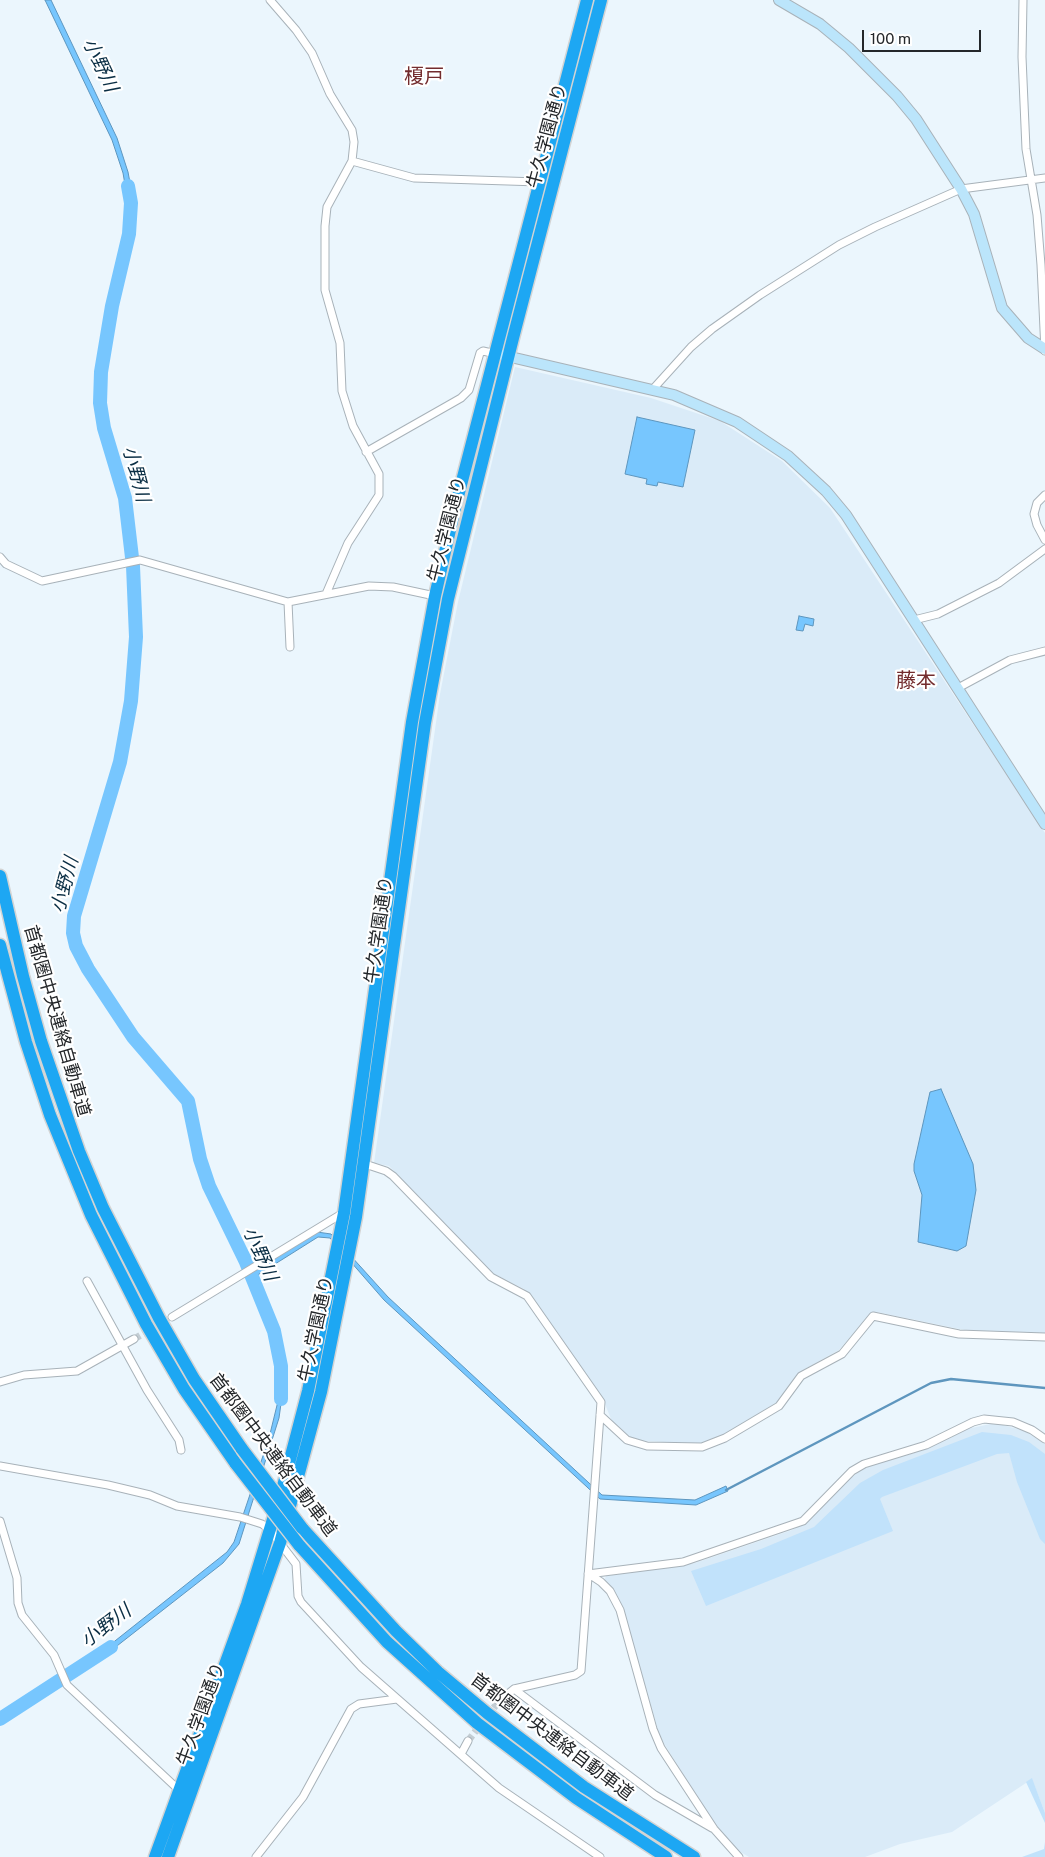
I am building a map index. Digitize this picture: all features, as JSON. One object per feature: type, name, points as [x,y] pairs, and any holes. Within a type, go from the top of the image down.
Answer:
[{"type":"highway","name":"牛久学園通り","points":[[155,1857],[246,1604],[270,1530],[308,1391],[344,1212],[358,1163],[412,722],[435,596],[453,517],[502,355],[601,0]]},
{"type":"highway","name":"牛久学園通り","points":[[168,1857],[280,1542],[307,1450],[334,1332],[358,1163],[437,656],[539,182],[586,1]]},
{"type":"highway","name":"首都圏中央連絡自動車道","points":[[0,876],[23,976],[41,1041],[79,1151],[103,1208],[159,1318],[194,1379],[242,1449],[302,1528],[396,1631],[473,1701],[584,1787],[694,1857]]},
{"type":"highway","name":"首都圏中央連絡自動車道","points":[[0,944],[26,1042],[50,1114],[91,1215],[150,1332],[184,1389],[236,1464],[299,1545],[387,1642],[477,1723],[576,1798],[666,1857]]},
{"type":"street","points":[[270,0],[296,30],[312,53],[330,94],[352,130],[354,142],[352,161],[327,207],[324,276],[328,304],[340,343],[342,391],[353,426],[379,474],[380,495],[348,543],[326,594]]},
{"type":"street","points":[[779,0],[820,24],[849,48],[874,71],[916,119],[961,189],[974,214],[1002,308],[1028,338],[1045,350]]},
{"type":"street","points":[[1023,0],[1022,57],[1026,149],[1042,265],[1045,350]]},
{"type":"street","points":[[352,161],[414,178],[539,182]]},
{"type":"street","points":[[653,390],[698,341],[773,286],[839,245],[961,189],[1045,178]]},
{"type":"street","points":[[366,452],[461,398],[469,390],[480,353],[484,351],[653,390],[693,402],[737,422],[795,462],[826,491],[846,515],[1045,824]]},
{"type":"street","points":[[1045,494],[1037,504],[1034,514],[1037,525],[1045,540]]},
{"type":"street","points":[[914,620],[938,614],[999,583],[1045,549]]},
{"type":"street","points":[[0,557],[6,564],[42,581],[140,560],[288,602],[369,586],[393,587],[435,596]]},
{"type":"street","points":[[288,602],[290,647]]},
{"type":"street","points":[[958,688],[1010,660],[1045,651]]},
{"type":"street","points":[[358,1163],[386,1171],[393,1176],[491,1276],[527,1296],[601,1402],[581,1671],[575,1675],[514,1689],[498,1701]]},
{"type":"street","points":[[172,1317],[344,1212]]},
{"type":"street","points":[[87,1281],[179,1440],[181,1450]]},
{"type":"street","points":[[600,1415],[620,1436],[634,1444],[702,1447],[725,1438],[779,1406],[801,1376],[842,1354],[873,1316],[959,1334],[1045,1337]]},
{"type":"street","points":[[0,1382],[24,1375],[78,1370],[134,1339]]},
{"type":"street","points":[[588,1574],[683,1562],[803,1521],[852,1471],[864,1464],[926,1444],[973,1422],[984,1419],[1013,1422],[1045,1438]]},
{"type":"street","points":[[0,1466],[108,1485],[150,1496],[177,1506],[240,1517],[262,1524],[270,1530],[296,1564],[298,1596],[301,1602],[361,1667],[499,1788],[600,1857]]},
{"type":"street","points":[[0,1521],[16,1578],[18,1603],[22,1615],[54,1655],[67,1685],[189,1800]]},
{"type":"street","points":[[588,1574],[601,1582],[610,1591],[620,1610],[653,1729],[661,1748],[714,1829],[739,1857]]},
{"type":"street","points":[[514,1689],[655,1794],[714,1829]]},
{"type":"street","points":[[256,1857],[303,1797],[352,1709],[359,1704],[398,1699]]},
{"type":"street","points":[[461,1754],[468,1742]]},
{"type":"shaded area","points":[[515,367],[651,398],[720,421],[782,461],[830,508],[1045,833],[1045,1333],[974,1332],[877,1312],[871,1313],[839,1350],[805,1369],[776,1403],[727,1434],[709,1442],[696,1444],[633,1440],[613,1424],[603,1399],[524,1289],[492,1273],[389,1166],[374,1163],[440,694],[458,602]]},
{"type":"shaded area","points":[[995,1423],[1025,1431],[1045,1444],[1045,1813],[1032,1779],[952,1832],[900,1844],[865,1857],[749,1857],[734,1848],[709,1816],[660,1737],[623,1609],[613,1591],[604,1581],[606,1576],[695,1563],[792,1530],[810,1520],[848,1480],[863,1469],[883,1461],[914,1453],[967,1429]]},
{"type":"shaded area","points":[[982,1432],[1011,1435],[1029,1442],[1045,1454],[1045,1544],[1040,1539],[1017,1482],[1009,1453],[997,1454],[882,1497],[880,1499],[893,1531],[706,1606],[691,1571],[761,1549],[814,1527],[860,1483],[883,1470]]},
{"type":"shaded area","points":[[1032,1778],[1045,1813],[1045,1823],[1026,1782]]},
{"type":"shaded area","points":[[1045,1842],[1045,1857],[1022,1857],[1044,1849]]},
{"type":"water","points":[[45,0],[51,0],[117,138],[128,172],[134,204],[128,202],[123,173],[112,140]]},
{"type":"water","points":[[637,417],[695,430],[683,487],[658,482],[657,486],[646,484],[647,479],[625,474]]},
{"type":"water","points":[[799,616],[814,619],[813,626],[805,624],[803,631],[796,630]]},
{"type":"water","points":[[941,1089],[973,1164],[976,1190],[966,1246],[957,1251],[918,1242],[922,1195],[914,1171],[914,1164],[930,1092]]},
{"type":"water","points":[[317,1232],[331,1234],[388,1297],[602,1495],[695,1500],[726,1486],[728,1491],[696,1505],[600,1499],[384,1300],[330,1238],[318,1237],[256,1276],[253,1272]]},
{"type":"water","points":[[280,1382],[284,1382],[279,1418],[239,1544],[223,1563],[99,1660],[96,1656],[227,1552],[234,1542],[269,1438],[279,1397]]},
{"type":"waterway","name":"小野川","points":[[128,186],[131,203],[129,234],[112,306],[101,372],[100,403],[104,428],[125,498],[133,566],[136,637],[131,701],[120,762],[74,916],[73,933],[76,946],[88,969],[133,1037],[188,1101],[200,1159],[209,1186],[246,1262],[274,1331],[281,1366],[281,1399]]},
{"type":"waterway","points":[[726,1490],[931,1383],[951,1379],[1045,1388]]},
{"type":"waterway","name":"小野川","points":[[0,1719],[111,1647]]},
{"type":"tunnel","points":[[134,1339],[172,1317]]},
{"type":"tunnel","points":[[468,1741],[499,1701]]},
{"type":"district","name":"榎戸","points":[[424,77]]},
{"type":"district","name":"藤本","points":[[916,681]]}]
